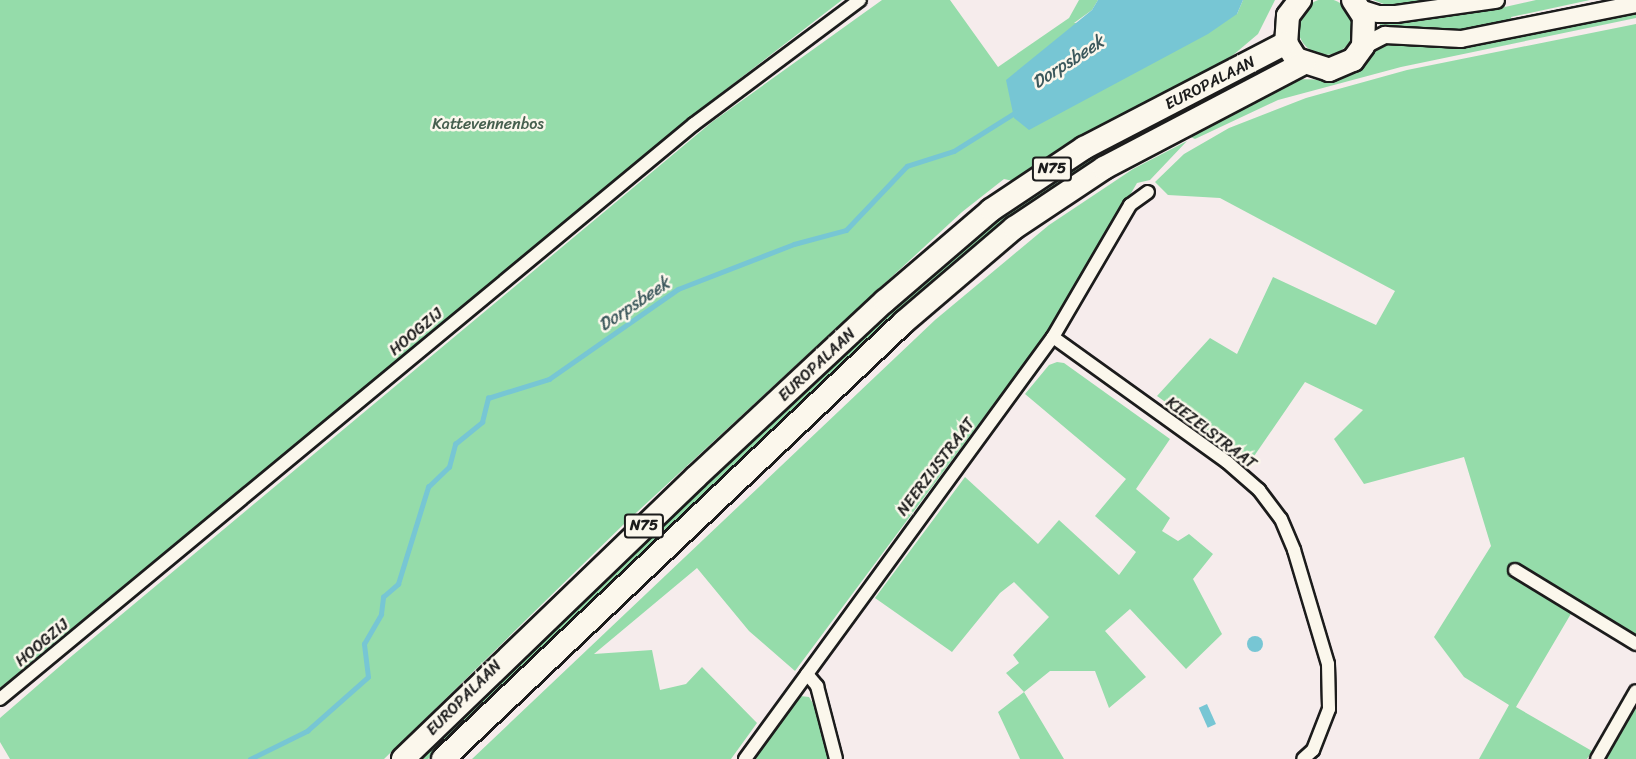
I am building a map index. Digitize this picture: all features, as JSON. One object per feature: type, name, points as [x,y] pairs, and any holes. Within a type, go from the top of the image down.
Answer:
[{"type":"highway","points":[[1234,71],[1267,36],[1283,0]]},
{"type":"highway","points":[[1300,0],[1288,16],[1286,43],[1296,60],[1320,70],[1338,69],[1353,60],[1363,46],[1366,27],[1356,4]]},
{"type":"highway","name":"EUROPALAAN","points":[[403,759],[688,485],[885,301],[991,210],[1084,148],[1286,43]]},
{"type":"highway","name":"EUROPALAAN","points":[[443,759],[904,322],[1014,228],[1104,168],[1304,63]]},
{"type":"main road","points":[[1356,4],[1378,14],[1396,15],[1496,0]]},
{"type":"main road","points":[[1363,46],[1385,35],[1461,39],[1636,4]]},
{"type":"street","name":"HOOGZIJ","points":[[0,699],[694,124],[860,0]]},
{"type":"street","name":"NEERZIJSTRAAT","points":[[745,759],[1053,337],[1130,205],[1148,192]]},
{"type":"street","name":"KIEZELSTRAAT","points":[[1053,337],[1227,462],[1259,489],[1281,519],[1294,549],[1328,664],[1329,709],[1313,750],[1303,759]]},
{"type":"street","points":[[1515,570],[1636,644]]},
{"type":"street","points":[[807,674],[817,686],[836,759]]},
{"type":"street","points":[[1597,759],[1636,691]]},
{"type":"green space","points":[[1326,-1],[1337,1],[1346,7],[1352,16],[1354,27],[1352,38],[1346,47],[1337,53],[1326,55],[1315,53],[1306,47],[1300,38],[1298,27],[1300,16],[1306,7],[1315,1]]},
{"type":"green space","name":"Kattevennenbos","points":[[0,0],[842,0],[694,114],[0,688]]},
{"type":"green space","points":[[882,0],[950,0],[998,67],[1069,18],[1079,0],[1098,0],[1092,10],[1074,23],[1237,14],[1243,0],[1275,0],[1258,34],[1232,56],[1072,143],[1013,181],[1004,179],[962,212],[624,524],[384,759],[10,759],[0,742],[0,718],[712,122]]},
{"type":"green space","points":[[1373,0],[1441,0],[1392,7]]},
{"type":"green space","points":[[1536,0],[1590,0],[1511,17],[1512,23],[1464,32],[1380,27],[1380,23],[1487,11]]},
{"type":"green space","points":[[1636,12],[1636,18],[1401,67],[1278,100],[1195,139],[1186,135],[1293,79],[1339,80],[1355,73],[1379,46],[1389,41]]},
{"type":"green space","points":[[1636,24],[1636,637],[1516,565],[1510,575],[1572,612],[1516,707],[1592,751],[1587,759],[1479,759],[1509,705],[1464,677],[1434,637],[1491,546],[1464,457],[1364,484],[1334,439],[1363,410],[1305,382],[1250,462],[1157,396],[1210,338],[1237,354],[1273,277],[1376,325],[1395,291],[1220,198],[1168,195],[1155,182],[1184,154],[1229,128],[1306,98],[1407,70]]},
{"type":"green space","points":[[1280,54],[1287,64],[1096,165],[725,478],[428,759],[415,759],[491,682],[973,238],[1086,157]]},
{"type":"green space","points":[[1187,141],[1150,180],[1137,183],[1062,312],[795,671],[749,631],[697,568],[594,654],[652,650],[660,690],[686,684],[702,667],[757,723],[731,759],[472,759],[935,320],[1049,225],[1133,169]]},
{"type":"green space","points":[[1057,362],[1064,363],[1170,439],[1136,489],[1170,518],[1162,531],[1178,541],[1189,534],[1213,554],[1193,579],[1222,634],[1186,669],[1130,609],[1105,631],[1146,677],[1109,708],[1095,671],[1050,671],[1024,692],[1006,673],[1019,663],[1013,655],[1049,617],[1014,582],[1000,593],[952,652],[875,598],[965,477],[1038,544],[1059,520],[1119,575],[1136,552],[1095,516],[1126,479],[1025,394],[1049,365]]},
{"type":"green space","points":[[1024,692],[1064,759],[1020,759],[998,712]]},
{"type":"green space","points":[[800,696],[809,697],[814,705],[828,759],[752,759]]},
{"type":"green space","points":[[1636,703],[1636,759],[1604,759]]},
{"type":"water","points":[[1098,0],[1243,0],[1237,14],[1208,34],[1029,130],[1014,118],[1006,80],[1092,10]]},
{"type":"water","points":[[1255,636],[1261,638],[1263,644],[1261,650],[1255,652],[1249,650],[1247,644],[1249,638]]},
{"type":"water","points":[[1207,704],[1216,724],[1208,728],[1199,708]]},
{"type":"waterway","name":"Dorpsbeek","points":[[250,759],[307,731],[368,677],[364,644],[381,614],[383,597],[398,584],[428,487],[449,467],[455,444],[482,422],[488,398],[549,379],[678,289],[794,244],[846,230],[907,166],[954,151],[1016,112]]}]
